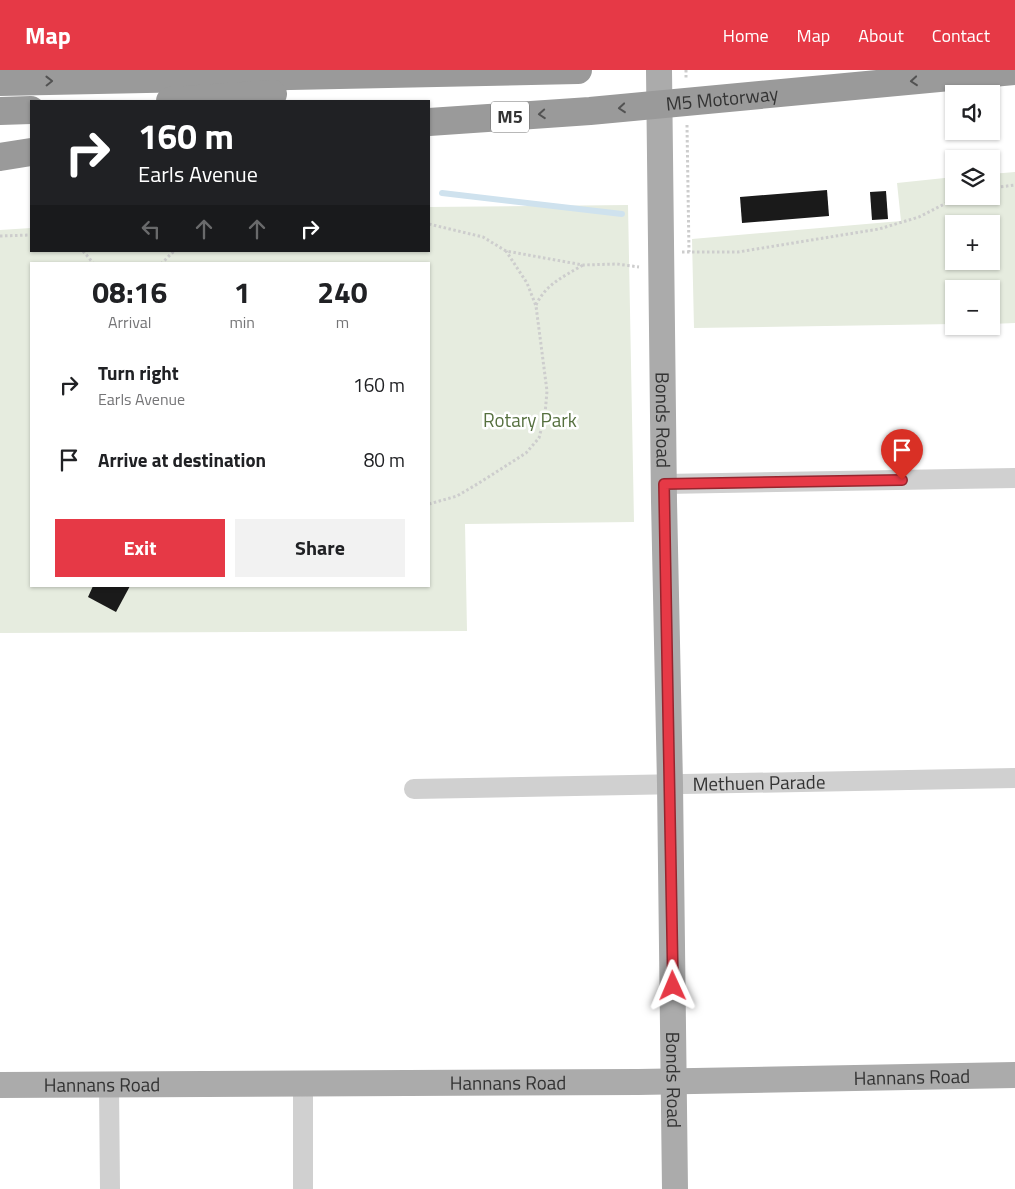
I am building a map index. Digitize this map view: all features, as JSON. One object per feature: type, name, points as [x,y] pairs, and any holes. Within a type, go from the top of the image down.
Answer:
[{"type":"highway","points":[[0,82],[578,70]]},
{"type":"highway","name":"M5","points":[[183,100],[587,70]]},
{"type":"highway","name":"M5 Motorway","points":[[430,122],[590,111],[1015,71]]},
{"type":"highway","points":[[0,112],[30,110]]},
{"type":"highway","points":[[0,152],[30,151]]},
{"type":"highway","points":[[0,156],[30,151]]},
{"type":"main road","name":"Bonds Road","points":[[659,70],[664,484],[675,1081],[675,1189]]},
{"type":"main road","name":"Hannans Road","points":[[0,1085],[675,1081],[1015,1076]]},
{"type":"street","points":[[664,484],[1015,478]]},
{"type":"street","name":"Methuen Parade","points":[[414,789],[1015,778]]},
{"type":"street","points":[[302,1084],[303,1189]]},
{"type":"street","points":[[109,1085],[110,1189]]},
{"type":"path","points":[[686,70],[686,80]]},
{"type":"path","points":[[686,118],[689,252],[738,252],[879,229],[919,218],[945,204]]},
{"type":"path","points":[[1000,187],[1015,185]]},
{"type":"path","points":[[430,224],[482,237],[506,251],[583,265],[617,264],[634,266]]},
{"type":"path","points":[[0,236],[30,236]]},
{"type":"path","points":[[430,504],[457,496],[526,453],[539,438],[545,414],[547,391],[536,306],[527,283],[506,251]]},
{"type":"path","points":[[84,252],[92,262]]},
{"type":"path","points":[[163,262],[173,252]]},
{"type":"path","points":[[536,306],[542,293],[558,280],[583,265]]},
{"type":"green space","points":[[1015,172],[1015,323],[1000,324],[1000,280],[945,280],[945,324],[694,328],[692,239],[901,221],[897,183],[945,178],[945,205],[1000,205],[1000,173]]},
{"type":"green space","name":"Rotary Park","points":[[628,205],[634,522],[465,524],[467,631],[0,633],[0,230],[30,228],[30,252],[430,252],[430,207]]},
{"type":"building","points":[[827,190],[829,216],[742,223],[740,197]]},
{"type":"building","points":[[886,191],[888,219],[872,220],[870,192]]},
{"type":"building","points":[[93,587],[129,587],[116,612],[88,597]]},
{"type":"waterway","points":[[442,193],[622,214]]},
{"type":"route","points":[[673,986],[664,484],[902,480]]}]
